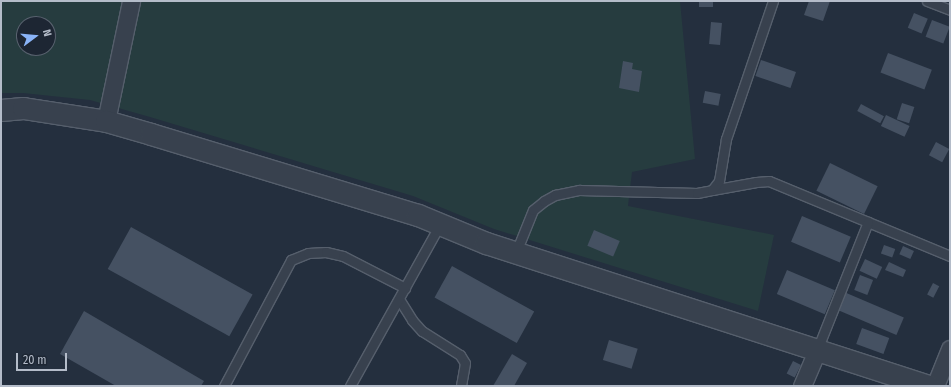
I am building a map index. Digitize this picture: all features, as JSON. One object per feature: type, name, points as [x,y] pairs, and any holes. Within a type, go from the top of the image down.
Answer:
[{"type":"street","points":[[106,121],[131,1]]},
{"type":"street","points":[[1,110],[23,108],[106,121],[418,215],[486,243],[930,386]]},
{"type":"street","points":[[935,386],[950,349]]},
{"type":"street","points":[[802,386],[817,350]]},
{"type":"lane","points":[[712,190],[719,181],[726,139],[773,1]]},
{"type":"lane","points":[[927,1],[950,10]]},
{"type":"lane","points":[[516,252],[532,210],[555,195],[579,190],[697,193],[769,181],[950,256]]},
{"type":"lane","points":[[817,350],[868,222]]},
{"type":"lane","points":[[350,386],[440,224]]},
{"type":"lane","points":[[224,386],[291,260],[308,253],[326,252],[343,256],[405,288]]},
{"type":"lane","points":[[399,299],[412,320],[422,331],[460,355],[466,363],[461,386]]},
{"type":"green space","points":[[1,1],[680,1],[695,159],[632,172],[628,206],[774,235],[758,311],[494,229],[413,196],[150,117],[90,100],[23,93],[1,93]]},
{"type":"building","points":[[699,1],[713,1],[713,7],[699,7]]},
{"type":"building","points":[[809,1],[830,1],[823,21],[804,15]]},
{"type":"building","points":[[914,13],[928,19],[922,34],[908,28]]},
{"type":"building","points":[[932,20],[950,27],[943,44],[926,37]]},
{"type":"building","points":[[711,22],[722,23],[720,45],[709,44]]},
{"type":"building","points":[[888,53],[932,70],[924,89],[880,73]]},
{"type":"building","points":[[761,60],[796,72],[790,88],[755,76]]},
{"type":"building","points":[[623,61],[633,63],[632,69],[642,71],[639,92],[619,88]]},
{"type":"building","points":[[705,91],[721,94],[718,106],[703,103]]},
{"type":"building","points":[[902,103],[914,107],[909,123],[897,119]]},
{"type":"building","points":[[861,104],[884,116],[880,123],[857,111]]},
{"type":"building","points":[[886,115],[910,126],[904,137],[881,126]]},
{"type":"building","points":[[936,142],[949,149],[942,162],[929,155]]},
{"type":"building","points":[[830,163],[878,186],[864,214],[816,191]]},
{"type":"building","points":[[802,216],[851,237],[840,262],[791,242]]},
{"type":"building","points":[[131,227],[253,294],[229,336],[108,269]]},
{"type":"building","points":[[594,230],[620,241],[613,257],[587,246]]},
{"type":"building","points":[[884,245],[895,249],[892,258],[881,253]]},
{"type":"building","points":[[903,246],[914,251],[910,259],[899,254]]},
{"type":"building","points":[[865,259],[882,267],[877,279],[860,271]]},
{"type":"building","points":[[889,262],[906,270],[903,277],[885,270]]},
{"type":"building","points":[[452,266],[534,312],[517,343],[435,297]]},
{"type":"building","points":[[787,270],[835,290],[825,314],[777,294]]},
{"type":"building","points":[[860,275],[873,280],[867,295],[854,290]]},
{"type":"building","points":[[933,283],[939,286],[933,298],[927,295]]},
{"type":"building","points":[[844,292],[904,317],[896,335],[837,309]]},
{"type":"building","points":[[84,311],[204,381],[201,386],[116,386],[60,354]]},
{"type":"building","points":[[862,328],[889,338],[883,354],[856,344]]},
{"type":"building","points":[[609,340],[638,349],[632,369],[603,360]]},
{"type":"building","points":[[512,354],[527,363],[514,386],[493,386]]},
{"type":"building","points":[[793,361],[801,365],[795,378],[787,373]]}]
